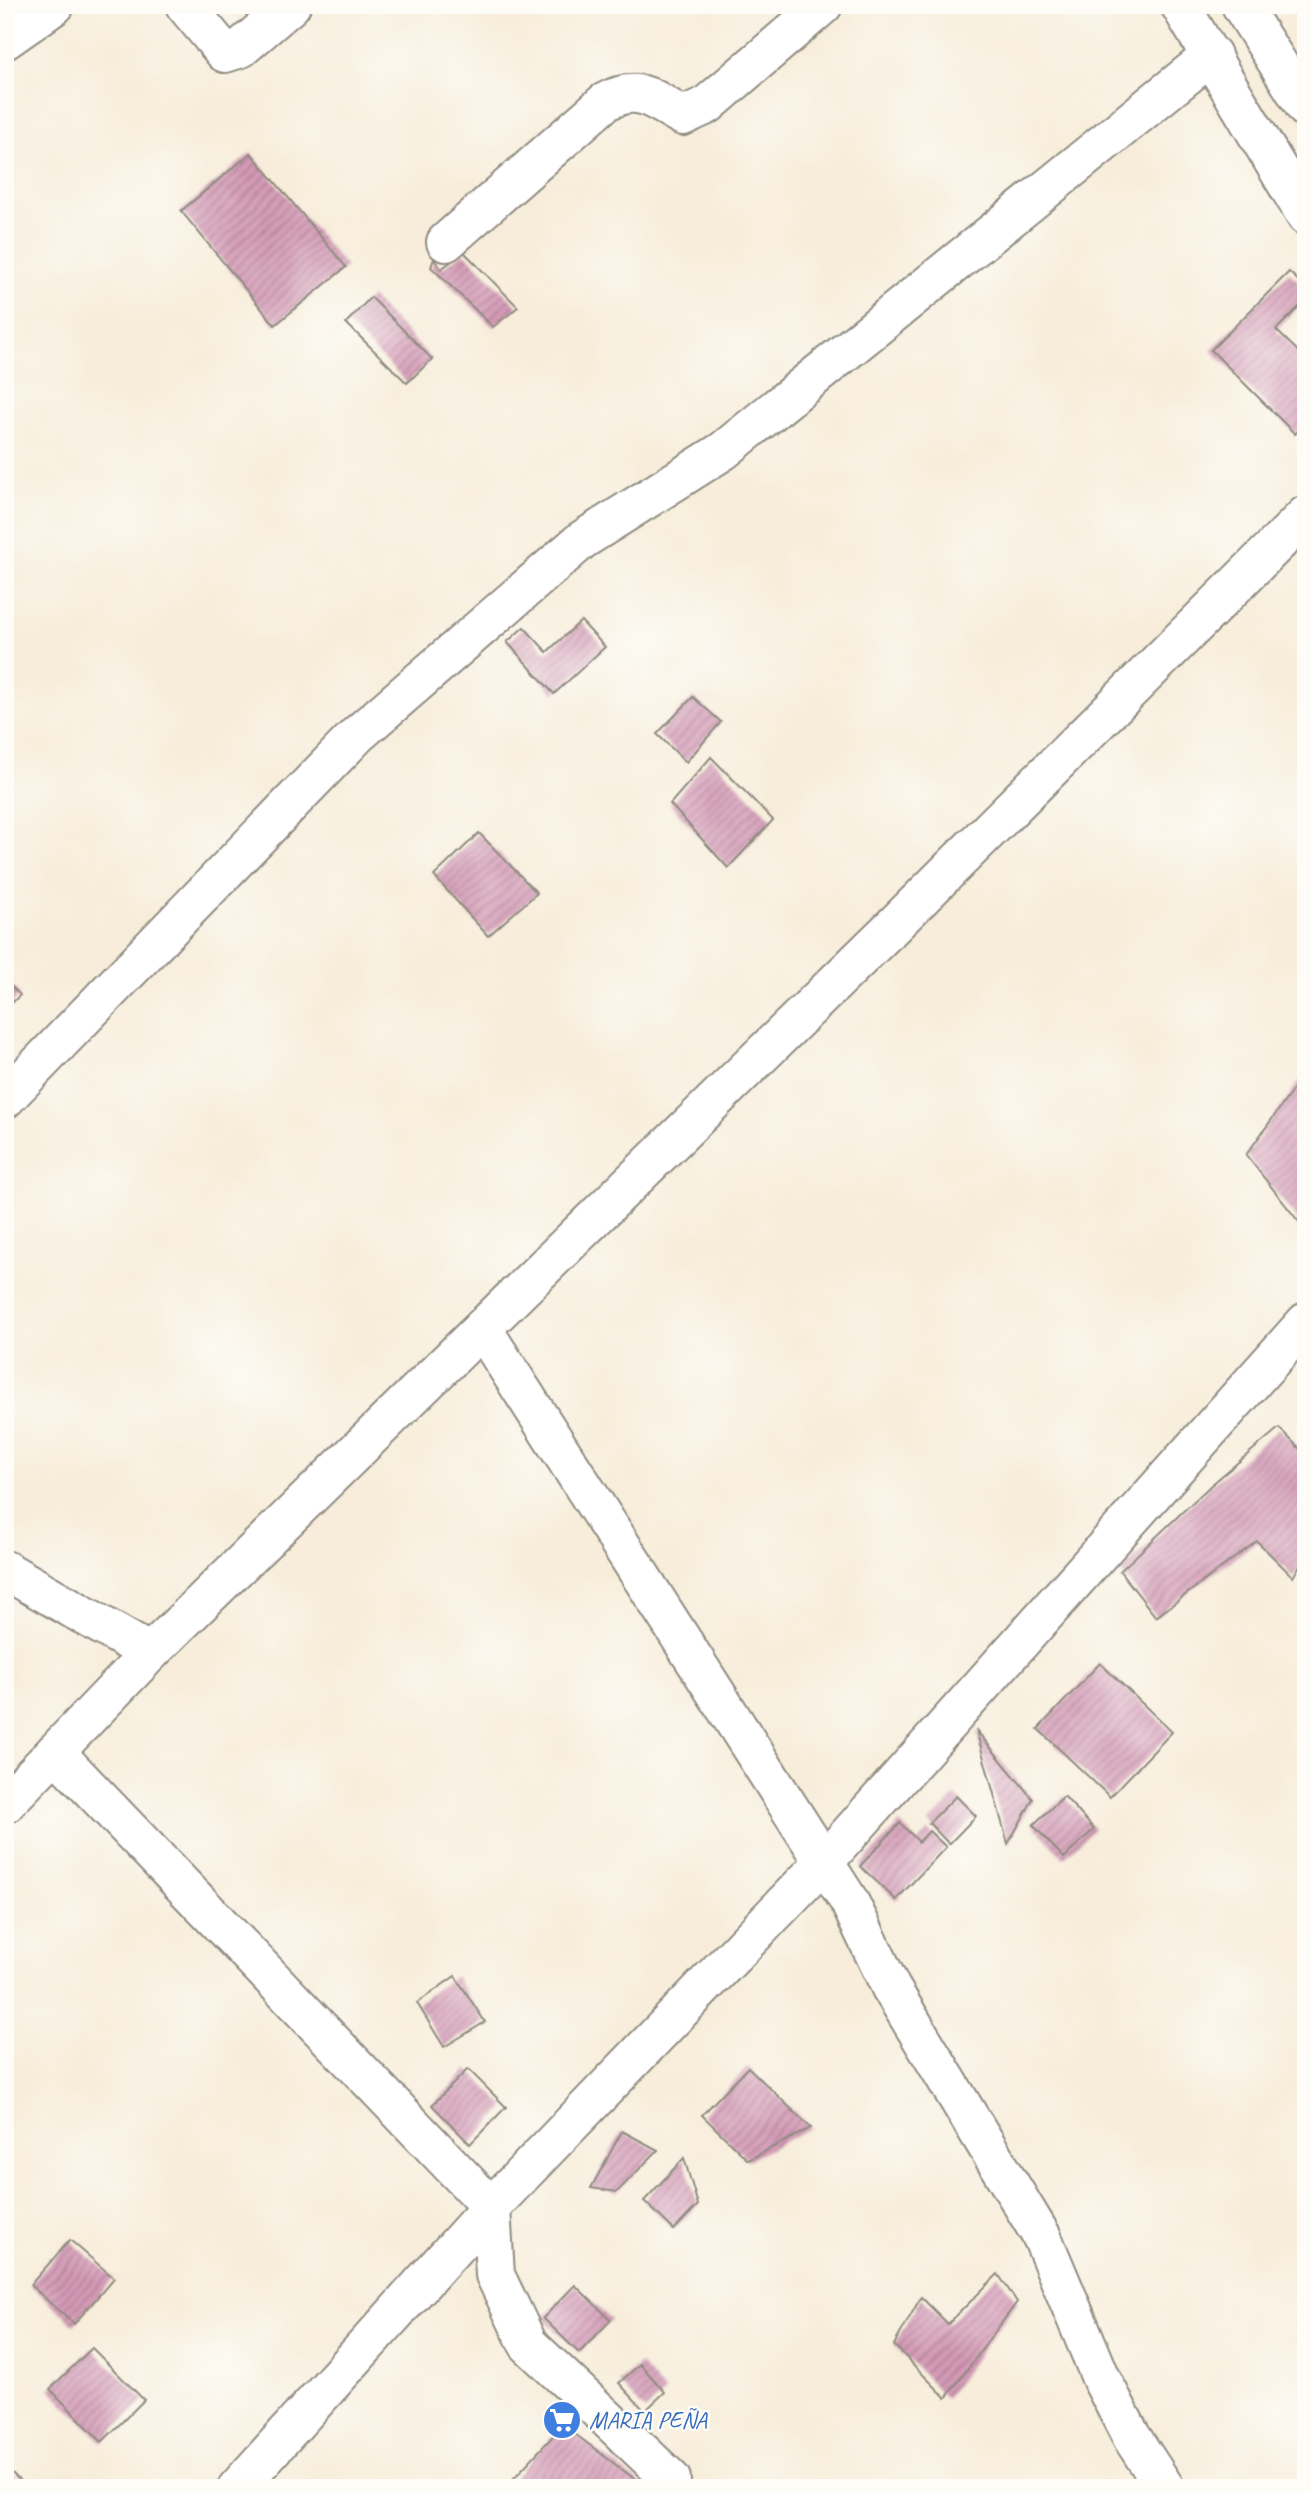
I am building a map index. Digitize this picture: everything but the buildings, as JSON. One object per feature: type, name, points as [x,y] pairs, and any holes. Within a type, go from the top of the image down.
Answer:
[{"type":"street","points":[[5,40],[55,5]]},
{"type":"street","points":[[185,5],[225,53],[241,48],[291,5]]},
{"type":"street","points":[[446,242],[605,102],[620,94],[637,91],[683,116],[695,111],[707,105],[823,5]]},
{"type":"street","points":[[1180,5],[1306,216]]},
{"type":"street","points":[[1241,5],[1306,108]]},
{"type":"street","points":[[5,1099],[357,735],[582,540],[723,451],[1212,55]]},
{"type":"street","points":[[5,1804],[150,1653],[890,929],[1306,514]]},
{"type":"street","points":[[237,2488],[491,2207],[825,1861],[1306,1322]]},
{"type":"street","points":[[482,1328],[849,1901],[891,1988],[1042,2237],[1101,2378],[1131,2436],[1165,2488]]},
{"type":"street","points":[[5,1570],[150,1653]]},
{"type":"street","points":[[55,1752],[491,2207],[495,2275],[528,2344],[671,2479],[670,2488]]},
{"type":"place","name":"MARIA PEÑA","points":[[562,2420]]}]
